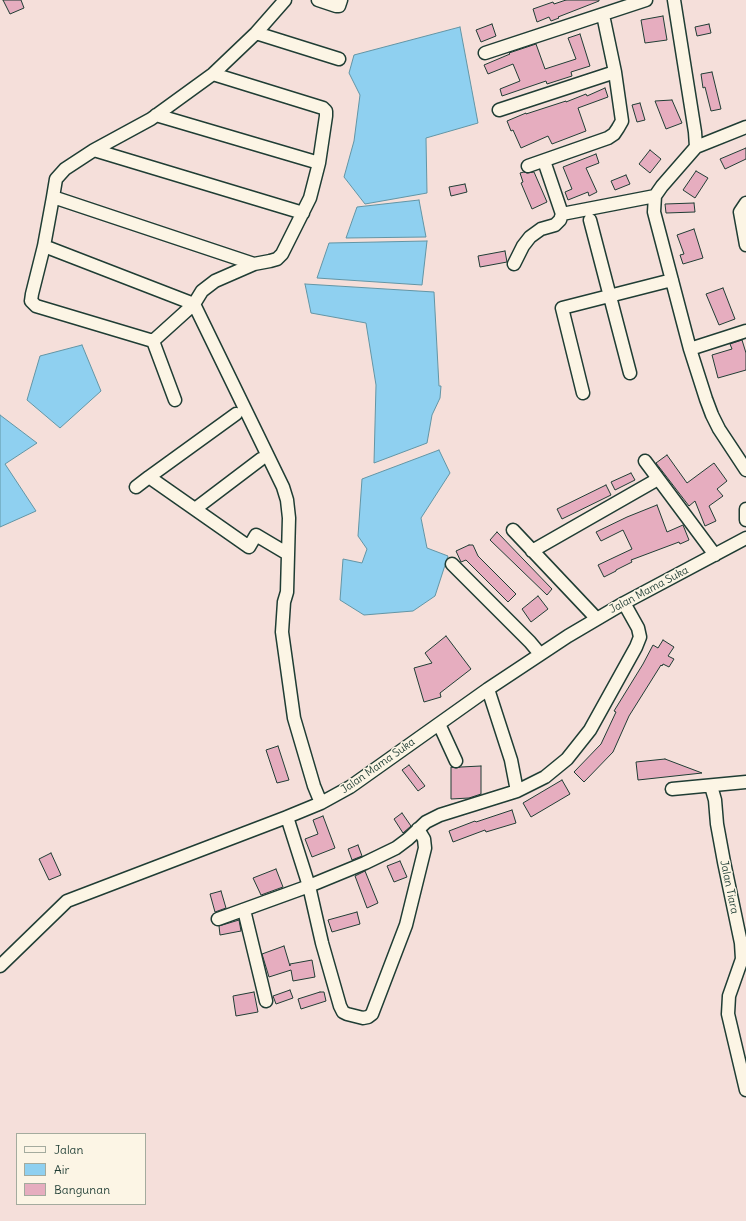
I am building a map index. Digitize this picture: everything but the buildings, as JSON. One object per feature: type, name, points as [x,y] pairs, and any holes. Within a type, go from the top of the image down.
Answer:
[{"type":"street","points":[[152,341],[36,306],[31,301],[44,246],[56,179],[65,169],[94,150],[143,124],[212,74],[256,33],[284,0]]},
{"type":"street","points":[[318,0],[339,6],[341,0]]},
{"type":"street","points":[[485,53],[646,0]]},
{"type":"street","points":[[674,0],[695,132],[696,147]]},
{"type":"street","points":[[528,166],[608,138],[614,134],[622,121],[615,72],[603,15]]},
{"type":"street","points":[[256,33],[339,60]]},
{"type":"street","points":[[499,110],[615,72]]},
{"type":"street","points":[[152,341],[194,304],[202,291],[215,281],[254,264],[277,259],[282,254],[310,198],[319,163],[326,116],[326,111],[323,108],[212,74]]},
{"type":"street","points":[[156,115],[319,163]]},
{"type":"street","points":[[746,127],[696,147],[655,196],[654,212],[690,349],[712,415],[718,429],[746,470]]},
{"type":"street","points":[[94,150],[303,213]]},
{"type":"street","points":[[514,264],[523,246],[530,237],[541,229],[555,225],[560,220],[562,214],[544,161]]},
{"type":"street","points":[[562,214],[655,196]]},
{"type":"street","points":[[53,197],[254,264]]},
{"type":"street","points":[[746,203],[740,212],[746,245]]},
{"type":"street","points":[[590,220],[630,373]]},
{"type":"street","points":[[44,246],[194,304],[283,487],[288,508],[288,554],[287,592],[284,602],[282,632],[294,718],[314,786],[321,803]]},
{"type":"street","points":[[582,393],[562,308],[672,280]]},
{"type":"street","points":[[690,349],[746,331]]},
{"type":"street","points":[[152,341],[176,400]]},
{"type":"street","points":[[136,487],[236,414]]},
{"type":"street","points":[[195,509],[260,458]]},
{"type":"street","points":[[645,461],[715,555]]},
{"type":"street","points":[[149,477],[249,548],[256,535],[288,554]]},
{"type":"street","points":[[532,551],[658,479]]},
{"type":"street","points":[[746,509],[746,520]]},
{"type":"street","points":[[512,530],[597,619]]},
{"type":"street","name":"Jalan Mama Suka","points":[[0,966],[67,901],[321,803],[350,787],[540,654],[624,603],[746,538]]},
{"type":"street","points":[[452,564],[530,642],[540,654]]},
{"type":"street","points":[[218,919],[310,886],[365,863],[396,848],[408,840],[426,822],[440,815],[517,791],[544,777],[567,759],[590,730],[636,647],[640,637],[638,628],[624,603]]},
{"type":"street","points":[[488,689],[511,760],[517,791]]},
{"type":"street","points":[[439,724],[456,762]]},
{"type":"street","points":[[672,788],[746,782]]},
{"type":"street","name":"Jalan Tiara","points":[[710,786],[715,800],[717,824],[724,862],[742,931],[742,959],[729,996],[728,1014],[746,1090]]},
{"type":"street","points":[[287,817],[310,886],[322,943],[340,1006],[343,1012],[363,1018],[372,1014],[406,925],[425,848],[424,839],[418,829]]},
{"type":"street","points":[[244,910],[266,1001]]},
{"type":"water","points":[[460,27],[478,123],[426,138],[427,193],[365,204],[344,177],[354,141],[360,95],[349,73],[354,55]]},
{"type":"water","points":[[419,200],[426,237],[346,238],[357,207]]},
{"type":"water","points":[[427,241],[422,285],[317,278],[329,243]]},
{"type":"water","points":[[305,284],[434,292],[439,386],[441,386],[440,398],[432,415],[427,443],[374,463],[376,385],[366,323],[311,313]]},
{"type":"water","points":[[82,345],[101,391],[60,428],[27,400],[40,356]]},
{"type":"water","points":[[0,415],[37,443],[5,464],[36,511],[0,527]]},
{"type":"water","points":[[439,450],[450,473],[421,518],[427,548],[448,556],[435,596],[413,611],[364,615],[340,600],[343,559],[362,563],[367,549],[358,536],[362,479]]}]
